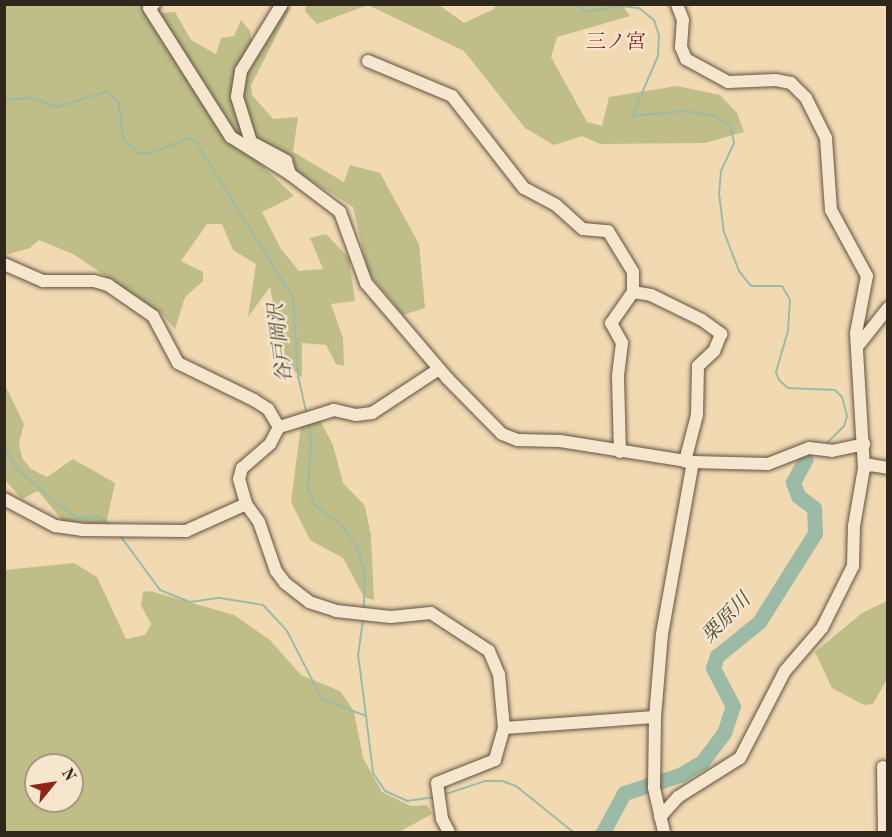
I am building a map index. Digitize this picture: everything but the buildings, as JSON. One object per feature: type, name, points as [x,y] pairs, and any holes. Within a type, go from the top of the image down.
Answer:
[{"type":"street","points":[[154,4],[149,8],[231,137],[290,174],[340,212],[363,279],[439,369],[502,434],[689,462],[768,464],[808,448],[832,451],[864,444]]},
{"type":"street","points":[[282,4],[241,71],[237,97],[251,142],[286,161],[290,174]]},
{"type":"street","points":[[660,817],[678,797],[740,758],[785,671],[822,628],[853,566],[854,526],[864,468],[857,347],[858,315],[867,276],[831,210],[829,150],[806,98],[786,81],[728,82],[686,59],[681,47],[683,20],[677,4]]},
{"type":"street","points":[[368,61],[452,96],[524,188],[556,205],[582,230],[608,231],[633,272],[633,292],[611,323],[622,343],[618,376],[620,452]]},
{"type":"street","points":[[4,264],[43,281],[94,281],[108,285],[153,316],[178,363],[254,400],[268,409],[279,427]]},
{"type":"street","points":[[633,292],[651,295],[702,320],[721,334],[714,351],[698,366],[697,415],[662,633],[653,772],[654,788],[664,832]]},
{"type":"street","points":[[857,347],[888,308]]},
{"type":"street","points":[[439,369],[372,413],[356,415],[334,410],[279,427],[270,444],[240,473],[246,504],[259,522],[276,571],[285,583],[309,602],[336,611],[391,617],[431,613],[489,651],[499,674],[504,728],[495,760],[437,783],[441,807],[449,832]]},
{"type":"street","points":[[864,468],[870,465],[888,468]]},
{"type":"street","points":[[4,499],[55,526],[70,530],[186,531],[246,504]]},
{"type":"street","points":[[504,728],[655,717]]},
{"type":"street","points":[[883,767],[884,832]]},
{"type":"shaded area","points":[[306,4],[439,5],[464,23],[494,9],[496,5],[622,5],[630,16],[557,37],[551,57],[587,122],[602,126],[609,97],[677,86],[720,95],[737,113],[744,132],[705,143],[600,144],[582,136],[554,145],[525,128],[464,51],[368,5],[317,24],[305,11]]},
{"type":"shaded area","points":[[4,5],[156,5],[161,13],[175,12],[191,40],[216,54],[221,38],[234,36],[241,20],[250,31],[254,53],[285,6],[290,9],[251,85],[252,95],[273,119],[298,117],[293,152],[344,182],[350,165],[380,173],[419,244],[425,308],[403,315],[368,272],[353,207],[242,137],[244,148],[294,196],[262,212],[281,249],[299,271],[323,269],[310,238],[326,234],[349,258],[355,301],[331,304],[343,338],[344,366],[336,364],[326,345],[302,343],[302,378],[284,362],[270,287],[248,317],[256,264],[233,250],[222,224],[207,224],[181,261],[203,272],[203,281],[185,297],[175,329],[161,313],[73,254],[39,240],[30,248],[5,255]]},
{"type":"shaded area","points":[[4,383],[24,424],[19,443],[22,458],[31,469],[47,477],[73,459],[115,483],[106,524],[63,521],[38,491],[22,499],[5,480]]},
{"type":"shaded area","points":[[320,420],[333,445],[343,483],[365,506],[371,536],[374,600],[364,597],[343,558],[310,540],[291,502],[301,425]]},
{"type":"shaded area","points":[[74,563],[97,577],[126,639],[145,635],[151,624],[141,605],[143,592],[150,591],[234,615],[270,640],[301,675],[340,691],[354,711],[363,758],[382,792],[411,806],[427,805],[432,814],[399,832],[5,832],[5,570]]},
{"type":"shaded area","points":[[887,601],[887,679],[873,704],[864,705],[832,688],[815,652],[862,613]]},
{"type":"waterway","name":"栗原川","points":[[577,4],[586,12],[621,6],[639,8],[654,20],[659,35],[658,56],[632,116],[686,111],[715,116],[730,125],[734,143],[721,171],[719,193],[724,232],[739,271],[751,286],[782,286],[790,300],[788,331],[776,372],[779,380],[788,388],[835,390],[842,397],[847,416],[844,426],[827,443]]},
{"type":"waterway","name":"谷戸岡沢","points":[[4,100],[32,98],[58,107],[107,91],[119,104],[123,139],[139,153],[151,153],[188,138],[196,142],[293,298],[298,376],[307,414]]},
{"type":"waterway","name":"谷戸岡沢","points":[[308,422],[311,440],[308,490],[315,505],[342,526],[357,547],[365,574],[364,611]]},
{"type":"waterway","points":[[4,437],[6,450],[16,468],[61,507],[78,518],[97,516],[111,525]]},
{"type":"waterway","name":"栗原川","points":[[603,832],[624,793],[680,775],[702,762],[724,733],[733,706],[713,668],[717,656],[759,622],[815,533],[814,508],[798,496],[793,482],[806,459]]},
{"type":"waterway","points":[[119,534],[160,590],[190,602],[220,598],[263,605],[287,631],[322,699],[366,716],[373,773],[385,791],[407,801],[435,797]]},
{"type":"waterway","name":"谷戸岡沢","points":[[363,620],[358,654],[366,716]]},
{"type":"waterway","name":"谷戸岡沢","points":[[443,795],[485,781],[502,781],[516,786],[573,832]]},
{"type":"district","name":"三ノ宮","points":[[616,43]]}]
